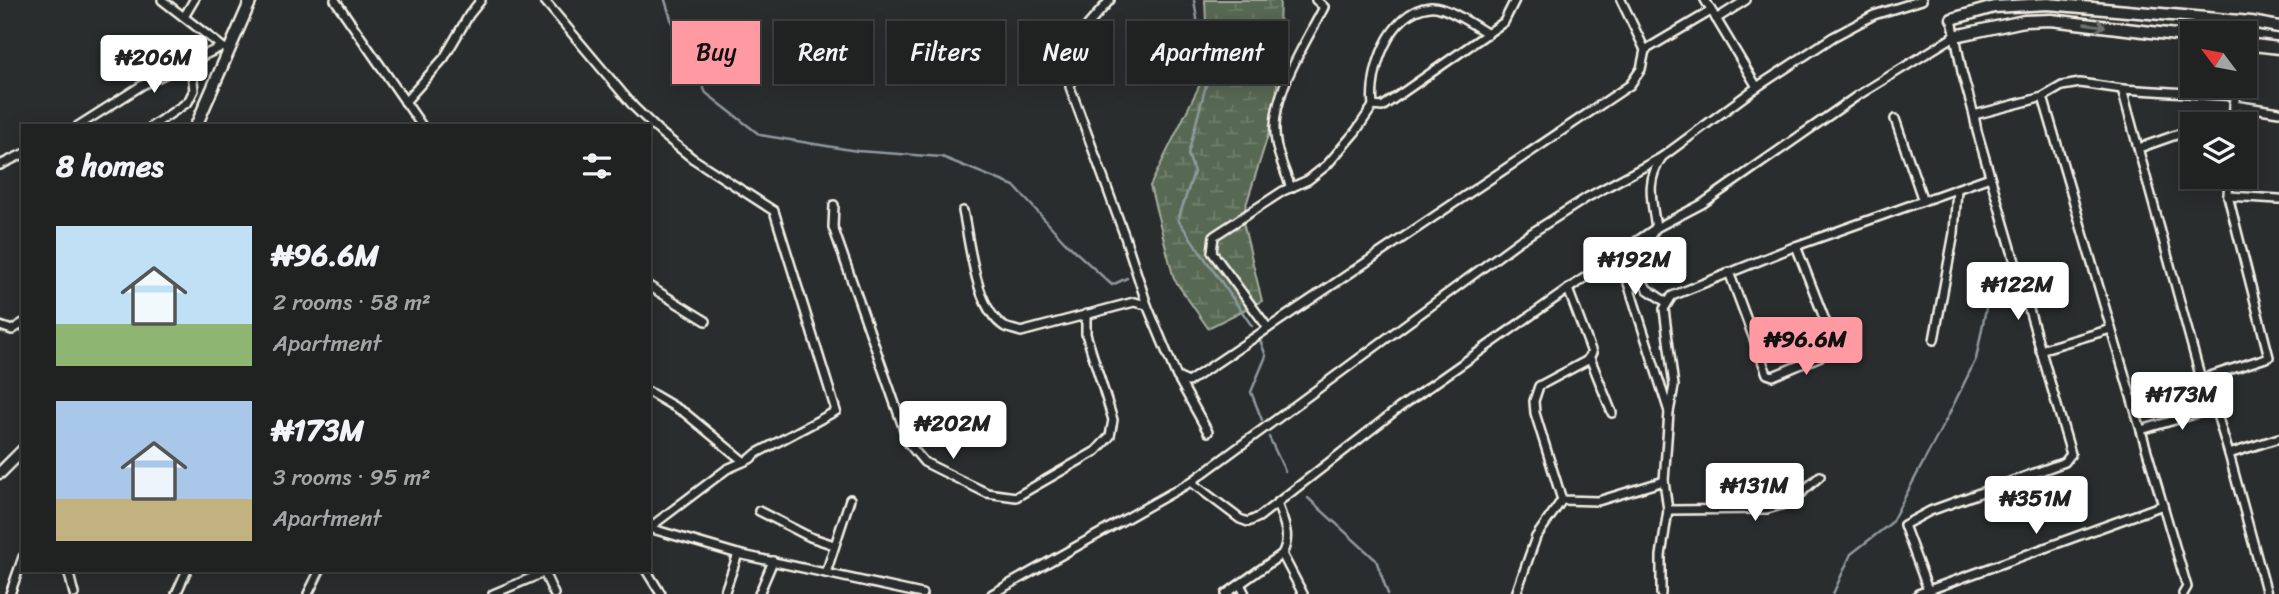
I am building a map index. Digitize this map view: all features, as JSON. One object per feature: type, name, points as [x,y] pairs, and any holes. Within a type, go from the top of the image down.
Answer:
[{"type":"street","points":[[162,0],[225,49]]},
{"type":"street","points":[[184,18],[194,0]]},
{"type":"street","points":[[197,124],[225,49],[251,0]]},
{"type":"street","points":[[335,0],[421,124]]},
{"type":"street","points":[[405,102],[444,58],[481,0]]},
{"type":"street","points":[[544,0],[648,120],[692,158],[774,211],[836,411],[750,459],[742,460],[651,526]]},
{"type":"street","points":[[1110,0],[1088,25],[1070,87],[1147,305],[1177,377],[1208,432]]},
{"type":"street","points":[[1291,188],[1275,141],[1276,110],[1287,80],[1324,7],[1316,0]]},
{"type":"street","points":[[1373,106],[1382,107],[1489,34],[1504,22],[1515,0]]},
{"type":"street","points":[[1177,377],[1188,382],[1630,85],[1642,69],[1645,50],[1620,0]]},
{"type":"street","points":[[1705,0],[1757,88]]},
{"type":"street","points":[[1716,19],[1746,0]]},
{"type":"street","points":[[992,594],[1191,482],[1519,241],[1588,197],[1662,157],[1757,88],[1843,32],[1874,15],[1922,0]]},
{"type":"street","points":[[1928,590],[1903,525],[1930,511],[2065,462],[2071,454],[1990,177],[1952,19],[1994,7],[2048,4],[2240,21]]},
{"type":"street","points":[[1268,328],[1212,252],[1214,236],[1308,180],[1327,165],[1373,106],[1371,88],[1381,52],[1392,31],[1414,12],[1431,6],[1448,11],[1489,34]]},
{"type":"street","points":[[1645,50],[1711,10]]},
{"type":"street","points":[[1191,482],[1240,519],[1248,522],[1277,503],[1398,408],[1656,228],[1702,204],[1857,96],[1955,36],[2012,23],[2051,20],[2180,35]]},
{"type":"street","points":[[2258,23],[2279,27]]},
{"type":"street","points":[[2258,48],[2279,48]]},
{"type":"street","points":[[81,124],[144,84],[225,49]]},
{"type":"street","points":[[155,124],[188,102],[194,90],[192,73],[187,65]]},
{"type":"street","points":[[1974,115],[2043,97],[2062,86],[2080,83],[2235,101],[2279,112]]},
{"type":"street","points":[[2122,89],[2201,379],[2215,408],[2267,594]]},
{"type":"street","points":[[2043,97],[2186,592]]},
{"type":"street","points":[[2234,112],[2236,98]]},
{"type":"street","points":[[1895,119],[1923,201]]},
{"type":"street","points":[[641,124],[648,120]]},
{"type":"street","points":[[2139,148],[2180,134]]},
{"type":"street","points":[[0,165],[21,155]]},
{"type":"street","points":[[1662,157],[1653,171],[1650,188],[1656,228],[1633,263],[1628,283],[1669,412]]},
{"type":"street","points":[[1661,594],[1661,556],[1668,510],[1664,481],[1669,412],[1674,386],[1664,309],[1666,302],[1672,296],[1796,246],[1990,177]]},
{"type":"street","points":[[1934,340],[1954,233],[1957,189]]},
{"type":"street","points":[[2228,189],[2269,357]]},
{"type":"street","points":[[2228,196],[2279,199]]},
{"type":"street","points":[[834,205],[833,227],[909,444],[924,462],[986,493],[1016,498],[1096,451],[1110,436],[1113,420],[1086,334],[1086,314]]},
{"type":"street","points":[[963,211],[980,290],[990,313],[1005,327],[1021,332],[1134,302],[1147,305]]},
{"type":"street","points":[[1729,272],[1766,374],[1773,376],[1833,351],[1835,346],[1796,246]]},
{"type":"street","points":[[1633,263],[1647,289],[1666,302]]},
{"type":"street","points":[[651,287],[706,321]]},
{"type":"street","points":[[1568,289],[1592,354],[1590,358],[1612,413]]},
{"type":"street","points":[[0,326],[12,330],[21,324]]},
{"type":"street","points":[[2040,350],[2112,329]]},
{"type":"street","points":[[2201,379],[2279,355]]},
{"type":"street","points":[[1562,500],[1535,413],[1534,401],[1539,386],[1590,358]]},
{"type":"street","points":[[651,393],[685,413],[742,460]]},
{"type":"street","points":[[2141,430],[2215,408]]},
{"type":"street","points":[[2229,454],[2279,438]]},
{"type":"street","points":[[0,473],[21,452]]},
{"type":"street","points":[[1668,510],[1767,509],[1791,502],[1820,476]]},
{"type":"street","points":[[1562,500],[1598,502],[1664,481]]},
{"type":"street","points":[[826,573],[850,499]]},
{"type":"street","points":[[1516,594],[1536,537],[1562,500]]},
{"type":"street","points":[[1226,594],[1282,554],[1287,546],[1288,536],[1277,503]]},
{"type":"street","points":[[1918,594],[2163,505]]},
{"type":"street","points":[[759,510],[810,537],[834,545]]},
{"type":"street","points":[[651,529],[738,554],[922,594]]},
{"type":"street","points":[[724,594],[738,554]]},
{"type":"street","points":[[1282,554],[1303,594]]},
{"type":"street","points":[[760,594],[773,561]]},
{"type":"street","points":[[10,594],[21,563]]},
{"type":"street","points":[[68,572],[74,594]]},
{"type":"street","points":[[176,594],[186,572]]},
{"type":"street","points":[[308,594],[319,572]]},
{"type":"street","points":[[493,594],[544,572]]},
{"type":"street","points":[[546,572],[554,594]]},
{"type":"street","points":[[647,572],[661,594]]},
{"type":"street","points":[[1240,584],[1245,594]]},
{"type":"green space","points":[[1205,0],[1280,0],[1279,21],[1206,21]]},
{"type":"green space","points":[[1200,84],[1277,84],[1276,110],[1242,218],[1262,301],[1208,328],[1174,279],[1150,186]]},
{"type":"waterway","points":[[665,0],[671,19],[706,93],[760,135],[857,151],[942,157],[1014,186],[1066,243],[1112,285],[1127,278]]},
{"type":"waterway","points":[[1194,0],[1207,81],[1188,154],[1194,172],[1178,220],[1252,326]]},
{"type":"waterway","points":[[1833,594],[1851,554],[1891,523],[1948,416],[1976,359],[1993,273]]},
{"type":"waterway","points":[[1260,340],[1266,356],[1251,392],[1262,420]]},
{"type":"waterway","points":[[1269,437],[1285,471]]},
{"type":"waterway","points":[[1308,498],[1376,560],[1388,594]]}]
